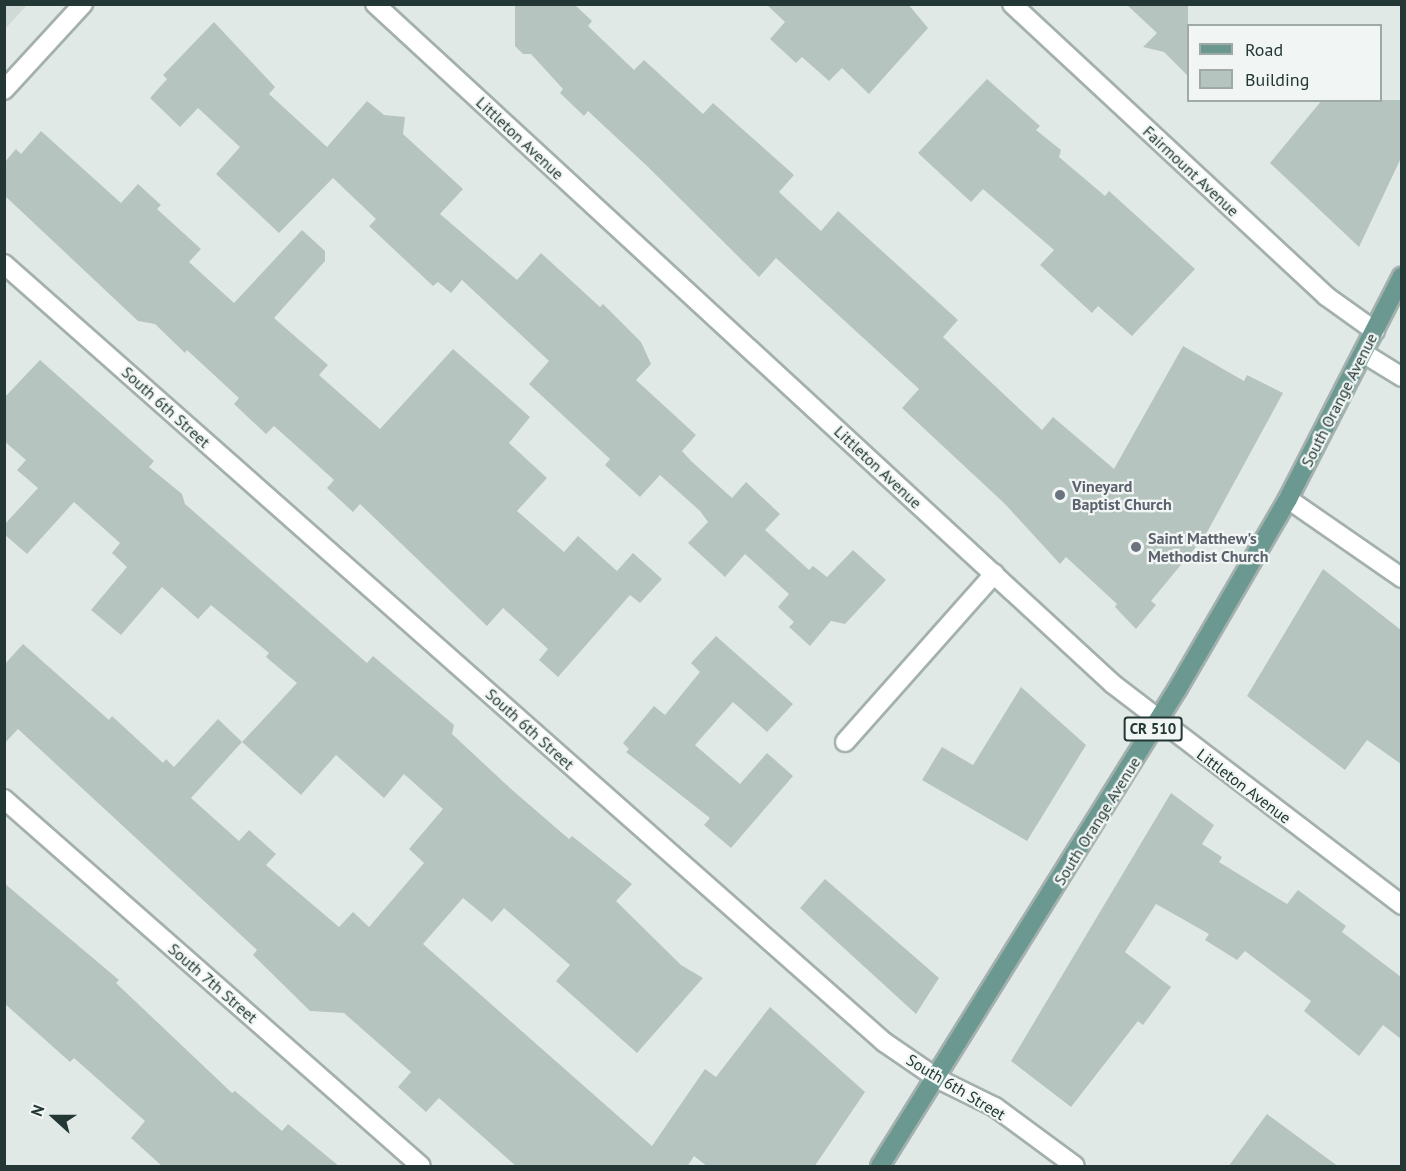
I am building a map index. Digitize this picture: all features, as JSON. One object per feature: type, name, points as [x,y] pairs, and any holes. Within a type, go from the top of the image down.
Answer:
[{"type":"main road","name":"South Orange Avenue","points":[[880,1167],[938,1079],[1158,721],[1288,499],[1401,276]]},
{"type":"street","points":[[4,90],[83,4]]},
{"type":"street","name":"Littleton Avenue","points":[[375,4],[994,574],[1158,721],[1401,905]]},
{"type":"street","name":"Fairmount Avenue","points":[[1012,4],[1326,296],[1375,331]]},
{"type":"street","name":"South 6th Street","points":[[4,264],[875,1035],[938,1079],[994,1107],[1075,1167]]},
{"type":"street","points":[[1363,353],[1401,377]]},
{"type":"street","points":[[1288,499],[1401,578]]},
{"type":"street","points":[[845,742],[994,574]]},
{"type":"street","name":"South 7th Street","points":[[4,799],[421,1167]]},
{"type":"shaded area","points":[[4,5],[27,5],[5,29]]},
{"type":"building","points":[[515,4],[574,4],[592,21],[588,26],[634,70],[644,60],[703,114],[713,103],[794,175],[779,192],[821,231],[838,211],[958,320],[943,337],[1042,430],[1053,417],[1114,469],[1183,346],[1244,381],[1247,375],[1283,393],[1205,536],[1151,601],[1156,605],[1136,629],[1115,607],[1117,604],[1066,557],[1060,564],[1005,504],[902,408],[919,389],[776,258],[759,277],[588,111],[584,116],[560,93],[563,89],[531,54],[523,54],[515,46]]},
{"type":"building","points":[[766,4],[908,4],[928,28],[869,94],[842,68],[829,81],[802,57],[796,63],[770,39],[785,22]]},
{"type":"building","points":[[1126,4],[1188,4],[1187,75],[1164,52],[1143,47],[1157,33]]},
{"type":"building","points":[[214,22],[275,87],[269,94],[327,147],[367,101],[384,115],[405,117],[403,134],[463,189],[440,214],[517,280],[541,253],[600,307],[603,304],[641,342],[651,364],[636,380],[696,435],[682,451],[691,461],[732,498],[746,482],[780,514],[765,530],[809,570],[813,566],[827,577],[853,550],[886,580],[845,624],[831,621],[810,646],[789,627],[794,622],[778,607],[789,594],[745,554],[725,577],[688,543],[708,522],[700,511],[660,475],[640,497],[605,465],[610,459],[529,384],[549,361],[462,280],[451,293],[438,282],[433,286],[369,226],[376,219],[333,178],[279,233],[216,174],[240,147],[198,108],[180,127],[150,98],[167,79],[163,75]]},
{"type":"building","points":[[987,79],[1040,126],[1036,130],[1061,150],[1059,157],[1105,196],[1109,191],[1195,269],[1132,336],[1098,306],[1092,313],[1040,265],[1054,250],[983,189],[971,202],[918,153]]},
{"type":"building","points":[[1401,100],[1401,158],[1359,247],[1270,163],[1320,102]]},
{"type":"building","points":[[41,131],[121,203],[138,184],[161,205],[157,209],[201,249],[189,262],[234,303],[302,230],[325,251],[325,261],[274,318],[328,365],[319,375],[380,429],[453,349],[530,417],[509,443],[547,478],[517,511],[564,552],[578,536],[617,571],[633,553],[662,579],[640,603],[630,595],[558,677],[539,660],[548,649],[503,608],[487,626],[360,504],[353,512],[327,488],[334,480],[274,426],[266,434],[234,404],[239,398],[187,350],[185,353],[155,324],[138,321],[4,195],[4,163],[16,149],[21,154]]},
{"type":"building","points":[[40,360],[154,461],[149,467],[182,494],[185,504],[367,663],[373,656],[454,725],[452,734],[569,839],[572,836],[632,884],[616,901],[681,965],[703,978],[637,1053],[556,981],[570,965],[504,908],[492,922],[463,898],[423,944],[652,1146],[705,1069],[716,1077],[770,1007],[865,1092],[814,1167],[708,1167],[694,1156],[687,1167],[517,1167],[439,1098],[426,1112],[398,1087],[411,1072],[344,1013],[310,1011],[253,955],[257,950],[18,729],[4,744],[4,665],[23,644],[109,720],[112,716],[163,763],[166,759],[174,767],[218,719],[242,742],[297,683],[266,657],[269,653],[211,605],[198,619],[162,587],[121,635],[91,610],[127,567],[112,553],[120,543],[74,502],[27,554],[4,534],[4,525],[38,488],[17,470],[26,460],[4,441],[4,398]],"holes":[[[242,742],[301,795],[336,755],[384,798],[404,774],[443,809],[409,849],[424,863],[369,927],[353,912],[339,927],[266,865],[276,854],[249,830],[239,841],[191,798]]]},
{"type":"building","points":[[1323,569],[1401,630],[1401,764],[1367,740],[1345,770],[1247,696]]},
{"type":"building","points":[[716,636],[793,704],[767,732],[733,702],[695,745],[740,784],[767,753],[793,776],[731,848],[704,825],[710,818],[626,752],[629,749],[623,743],[654,706],[665,715],[700,672],[691,663]]},
{"type":"building","points":[[1021,687],[1086,745],[1027,841],[922,780],[942,747],[973,765]]},
{"type":"building","points":[[1171,793],[1214,825],[1202,844],[1222,857],[1219,862],[1287,904],[1298,890],[1346,926],[1342,932],[1401,977],[1401,1039],[1383,1025],[1359,1056],[1304,1011],[1311,1001],[1245,951],[1237,960],[1205,940],[1209,934],[1156,904],[1125,952],[1171,987],[1143,1025],[1138,1021],[1071,1107],[1011,1061]]},
{"type":"building","points":[[825,879],[939,978],[916,1014],[800,908]]},
{"type":"building","points":[[4,883],[119,980],[116,983],[232,1093],[235,1091],[282,1131],[288,1124],[340,1167],[163,1167],[131,1138],[145,1121],[74,1058],[70,1062],[4,1003]]},
{"type":"building","points":[[1267,1114],[1339,1167],[1228,1167]]},
{"type":"place","name":"Vineyard Baptist Church","points":[[1060,495]]},
{"type":"place","name":"Saint Matthew's Methodist Church","points":[[1136,547]]}]
